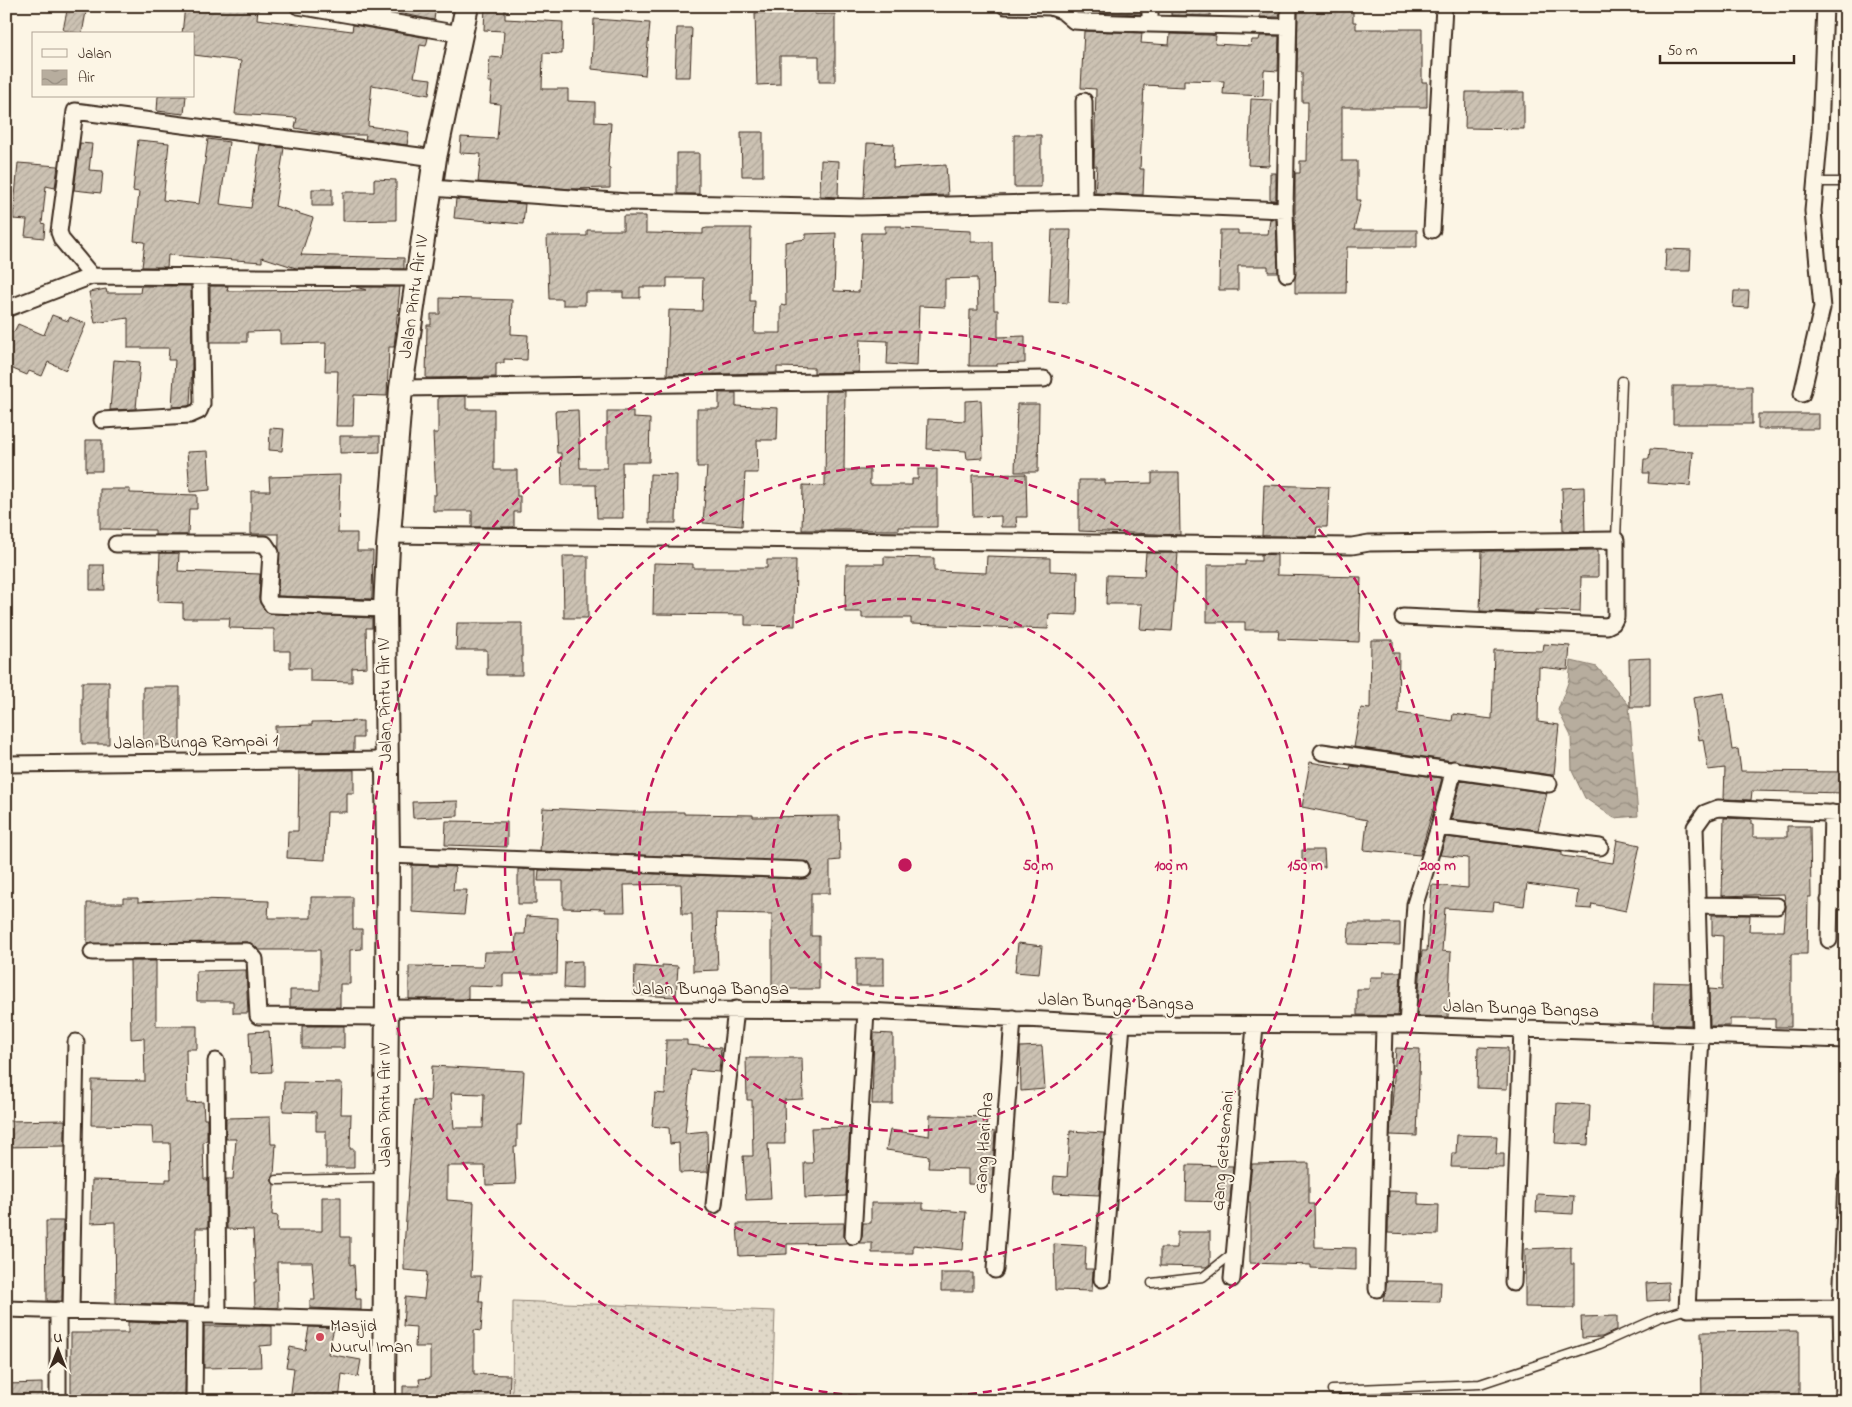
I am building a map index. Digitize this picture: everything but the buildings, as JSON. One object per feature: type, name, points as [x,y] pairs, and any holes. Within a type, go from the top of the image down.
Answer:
[{"type":"main road","name":"Jalan Pintu Air IV","points":[[384,1401],[388,855],[386,609],[389,535],[401,388],[435,158],[467,6]]},
{"type":"street","points":[[298,6],[460,34]]},
{"type":"street","points":[[1005,6],[1050,7],[1062,11],[1074,20],[1150,24],[1287,27]]},
{"type":"street","points":[[1150,6],[1150,24]]},
{"type":"street","points":[[1287,274],[1285,210],[1288,6]]},
{"type":"street","points":[[1432,230],[1444,6]]},
{"type":"street","points":[[1802,394],[1822,308],[1813,229],[1825,6]]},
{"type":"street","points":[[1084,101],[1085,202]]},
{"type":"street","points":[[92,276],[62,240],[59,232],[75,111],[435,158]]},
{"type":"street","points":[[431,188],[628,202],[862,207],[1085,202],[1285,210]]},
{"type":"street","points":[[6,309],[92,276],[418,278]]},
{"type":"street","points":[[102,420],[190,415],[199,411],[202,404],[200,276]]},
{"type":"street","points":[[401,388],[1044,379]]},
{"type":"street","points":[[389,535],[1352,546],[1369,544],[1616,540],[1616,616],[1613,623],[1607,626],[1403,617]]},
{"type":"street","points":[[116,544],[265,544],[271,553],[268,599],[272,605],[386,609]]},
{"type":"street","points":[[1322,752],[1454,769],[1550,784]]},
{"type":"street","name":"Jalan Bunga Rampai 1","points":[[6,764],[387,760]]},
{"type":"street","points":[[1407,1025],[1415,904],[1439,828],[1454,769]]},
{"type":"street","points":[[1829,940],[1829,900],[1839,813],[1718,808],[1705,813],[1695,827],[1701,1035],[1687,1309],[1841,1308]]},
{"type":"street","points":[[1439,828],[1600,847]]},
{"type":"street","points":[[388,855],[803,870]]},
{"type":"street","points":[[1829,900],[1846,901]]},
{"type":"street","points":[[1697,905],[1777,906]]},
{"type":"street","name":"Jalan Bunga Bangsa","points":[[92,952],[247,951],[255,958],[258,1016],[736,1009],[866,1011],[1122,1024],[1384,1027],[1407,1025],[1846,1040]]},
{"type":"street","points":[[714,1205],[736,1009]]},
{"type":"street","points":[[853,1236],[866,1011]]},
{"type":"street","name":"Gang Hari Ara","points":[[995,1270],[1013,1018]]},
{"type":"street","points":[[1102,1279],[1122,1024]]},
{"type":"street","name":"Gang Getsemani","points":[[1232,1279],[1255,1026]]},
{"type":"street","points":[[1377,1289],[1384,1027]]},
{"type":"street","points":[[1513,1283],[1522,1028]]},
{"type":"street","points":[[58,1401],[65,1310],[76,1042]]},
{"type":"street","points":[[216,1061],[218,1315]]},
{"type":"street","points":[[1842,1401],[1841,1308],[1846,1179]]},
{"type":"street","points":[[6,1309],[195,1316],[386,1320]]},
{"type":"street","points":[[194,1401],[195,1316]]},
{"type":"lane","points":[[1816,182],[1846,182]]},
{"type":"lane","points":[[1616,540],[1622,381]]},
{"type":"lane","points":[[277,1180],[386,1178]]},
{"type":"lane","points":[[1152,1283],[1203,1277],[1233,1253]]},
{"type":"lane","points":[[1332,1390],[1480,1384],[1600,1344],[1658,1318],[1687,1309]]},
{"type":"shaded area","points":[[513,1301],[775,1311],[772,1401],[512,1401]]},
{"type":"water","points":[[1571,661],[1597,667],[1629,705],[1638,816],[1614,818],[1585,798],[1572,771],[1571,736],[1558,710],[1569,680]]},
{"type":"place","name":"Masjid Nurul Iman","points":[[320,1337]]}]
